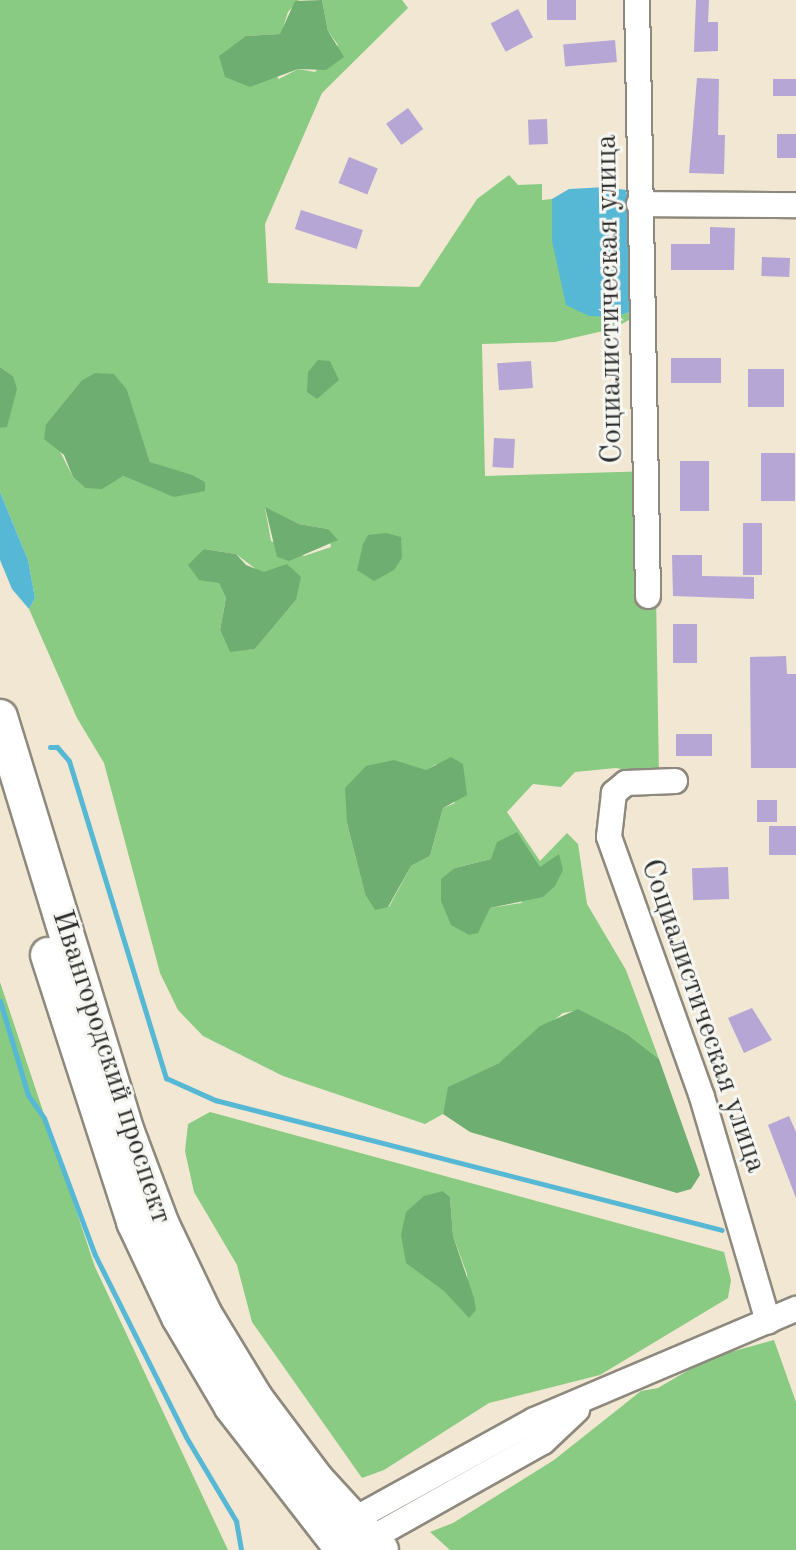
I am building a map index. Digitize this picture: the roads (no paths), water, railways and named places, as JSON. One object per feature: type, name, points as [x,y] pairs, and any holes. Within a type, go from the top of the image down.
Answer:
[{"type":"highway","name":"Ивангородский проспект","points":[[0,717],[127,1132],[162,1225],[205,1315],[349,1541]]},
{"type":"highway","name":"Ивангородский проспект","points":[[0,792],[99,1124],[134,1222],[179,1317],[232,1407],[349,1541]]},
{"type":"street","name":"Социалистическая улица","points":[[637,0],[648,596]]},
{"type":"street","points":[[639,204],[796,205]]},
{"type":"street","name":"Социалистическая улица","points":[[675,781],[626,783],[614,793],[609,837],[702,1097],[768,1321]]},
{"type":"street","points":[[349,1541],[534,1420],[585,1403],[796,1309]]},
{"type":"water","points":[[606,187],[626,190],[631,213],[633,302],[630,312],[615,317],[589,316],[566,305],[552,241],[552,199],[569,189]]},
{"type":"water","points":[[0,492],[28,560],[35,598],[29,609],[12,589],[0,560]]},
{"type":"waterway","points":[[50,747],[57,747],[69,761],[166,1078],[215,1100],[722,1230]]},
{"type":"waterway","points":[[0,1001],[28,1095],[44,1118],[95,1255],[186,1437],[236,1521],[241,1550]]}]
